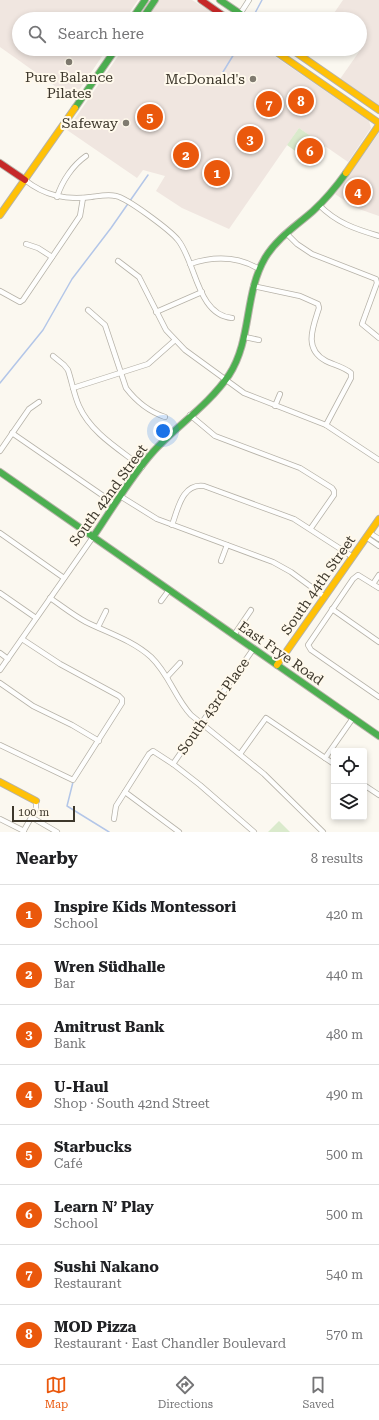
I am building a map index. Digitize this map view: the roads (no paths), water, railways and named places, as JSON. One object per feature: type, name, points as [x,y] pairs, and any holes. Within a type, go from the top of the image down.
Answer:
[{"type":"street","points":[[137,12],[145,0]]},
{"type":"street","points":[[147,12],[155,0]]},
{"type":"street","points":[[201,0],[218,12]]},
{"type":"street","points":[[220,0],[237,12]]},
{"type":"street","points":[[241,12],[249,0]]},
{"type":"street","points":[[0,216],[110,56]]},
{"type":"street","points":[[282,56],[379,124]]},
{"type":"street","points":[[289,61],[291,56]]},
{"type":"street","points":[[302,56],[379,110]]},
{"type":"street","name":"South 42nd Street","points":[[0,670],[142,466],[159,445],[225,380],[236,362],[245,337],[253,286],[259,269],[270,251],[286,233],[319,205],[341,180],[379,124]]},
{"type":"street","points":[[57,197],[63,184],[76,165],[86,156]]},
{"type":"street","points":[[0,163],[37,189],[57,197],[83,198],[115,195],[131,204],[174,236],[183,246],[207,302],[214,311],[224,317],[232,318]]},
{"type":"street","points":[[0,291],[20,302],[80,216],[83,198]]},
{"type":"street","points":[[319,205],[331,217],[347,226],[379,236]]},
{"type":"street","points":[[286,233],[297,244],[312,254],[376,279],[377,283],[362,324],[379,338]]},
{"type":"street","points":[[26,244],[38,248],[52,257]]},
{"type":"street","points":[[215,252],[216,258]]},
{"type":"street","points":[[190,264],[216,258],[233,259],[259,269]]},
{"type":"street","points":[[118,261],[132,271],[142,281],[162,325],[174,341],[225,380],[244,393],[326,425],[379,460]]},
{"type":"street","points":[[253,286],[300,296],[318,304],[319,308],[311,333],[312,347],[320,357],[351,373],[351,378],[326,425]]},
{"type":"street","points":[[156,312],[202,292]]},
{"type":"street","points":[[88,310],[105,325],[126,388],[149,409],[165,417]]},
{"type":"street","points":[[245,337],[259,340]]},
{"type":"street","points":[[73,388],[148,364],[174,341]]},
{"type":"street","points":[[52,356],[64,365],[80,407],[96,430],[142,466]]},
{"type":"street","points":[[275,406],[280,394]]},
{"type":"street","points":[[0,450],[29,409],[39,402]]},
{"type":"street","points":[[190,416],[215,436],[300,468],[334,491],[311,528]]},
{"type":"street","points":[[12,433],[115,504]]},
{"type":"street","name":"East Frye Road","points":[[0,472],[379,736]]},
{"type":"street","points":[[172,525],[185,492],[194,486],[199,485],[277,512],[311,528],[353,557]]},
{"type":"street","points":[[120,496],[143,511],[172,525],[260,557],[282,567],[325,597]]},
{"type":"street","name":"South 44th Street","points":[[277,665],[379,519]]},
{"type":"street","points":[[0,533],[64,578]]},
{"type":"street","points":[[368,535],[379,539]]},
{"type":"street","points":[[368,535],[379,546]]},
{"type":"street","points":[[221,561],[227,545]]},
{"type":"street","points":[[379,588],[358,575],[353,579],[308,645],[311,650],[379,697]]},
{"type":"street","points":[[373,584],[379,575]]},
{"type":"street","points":[[161,601],[169,590]]},
{"type":"street","points":[[0,593],[36,618]]},
{"type":"street","points":[[50,598],[76,616],[135,646],[151,658],[167,677],[186,710],[280,788],[323,832]]},
{"type":"street","points":[[332,609],[379,642]]},
{"type":"street","name":"South 43rd Place","points":[[234,635],[251,610]]},
{"type":"street","points":[[98,627],[106,611]]},
{"type":"street","points":[[0,745],[73,780],[122,703],[122,700],[97,683],[60,664],[22,638]]},
{"type":"street","name":"South 43rd Place","points":[[173,764],[254,648]]},
{"type":"street","points":[[0,653],[8,659]]},
{"type":"street","points":[[167,677],[180,663]]},
{"type":"street","points":[[0,683],[33,706],[72,725],[99,741]]},
{"type":"street","points":[[174,702],[180,699]]},
{"type":"street","points":[[240,754],[266,718],[331,762]]},
{"type":"street","points":[[325,758],[353,718]]},
{"type":"street","points":[[114,819],[116,806],[149,754],[153,751],[173,764],[217,798],[254,832]]},
{"type":"street","points":[[0,782],[33,798],[36,801],[36,809],[23,831],[0,819]]},
{"type":"street","points":[[367,787],[379,795]]},
{"type":"street","points":[[125,792],[179,832]]},
{"type":"street","points":[[31,817],[57,832]]},
{"type":"waterway","points":[[256,12],[262,0]]},
{"type":"waterway","points":[[223,72],[233,56]]},
{"type":"waterway","points":[[0,383],[43,330],[72,279],[111,228],[148,175]]},
{"type":"waterway","points":[[73,782],[67,806],[109,832]]},
{"type":"place","name":"Pure Balance Pilates","points":[[69,62]]},
{"type":"place","name":"McDonald's","points":[[253,79]]},
{"type":"place","name":"MOD Pizza","points":[[301,101]]},
{"type":"place","name":"Sushi Nakano","points":[[269,104]]},
{"type":"place","name":"Starbucks","points":[[150,117]]},
{"type":"place","name":"Safeway","points":[[126,123]]},
{"type":"place","name":"Amitrust Bank","points":[[250,139]]},
{"type":"place","name":"Learn N’ Play","points":[[310,151]]},
{"type":"place","name":"Wren Südhalle","points":[[186,155]]},
{"type":"place","name":"Inspire Kids Montessori","points":[[217,173]]},
{"type":"place","name":"U-Haul","points":[[358,192]]}]
